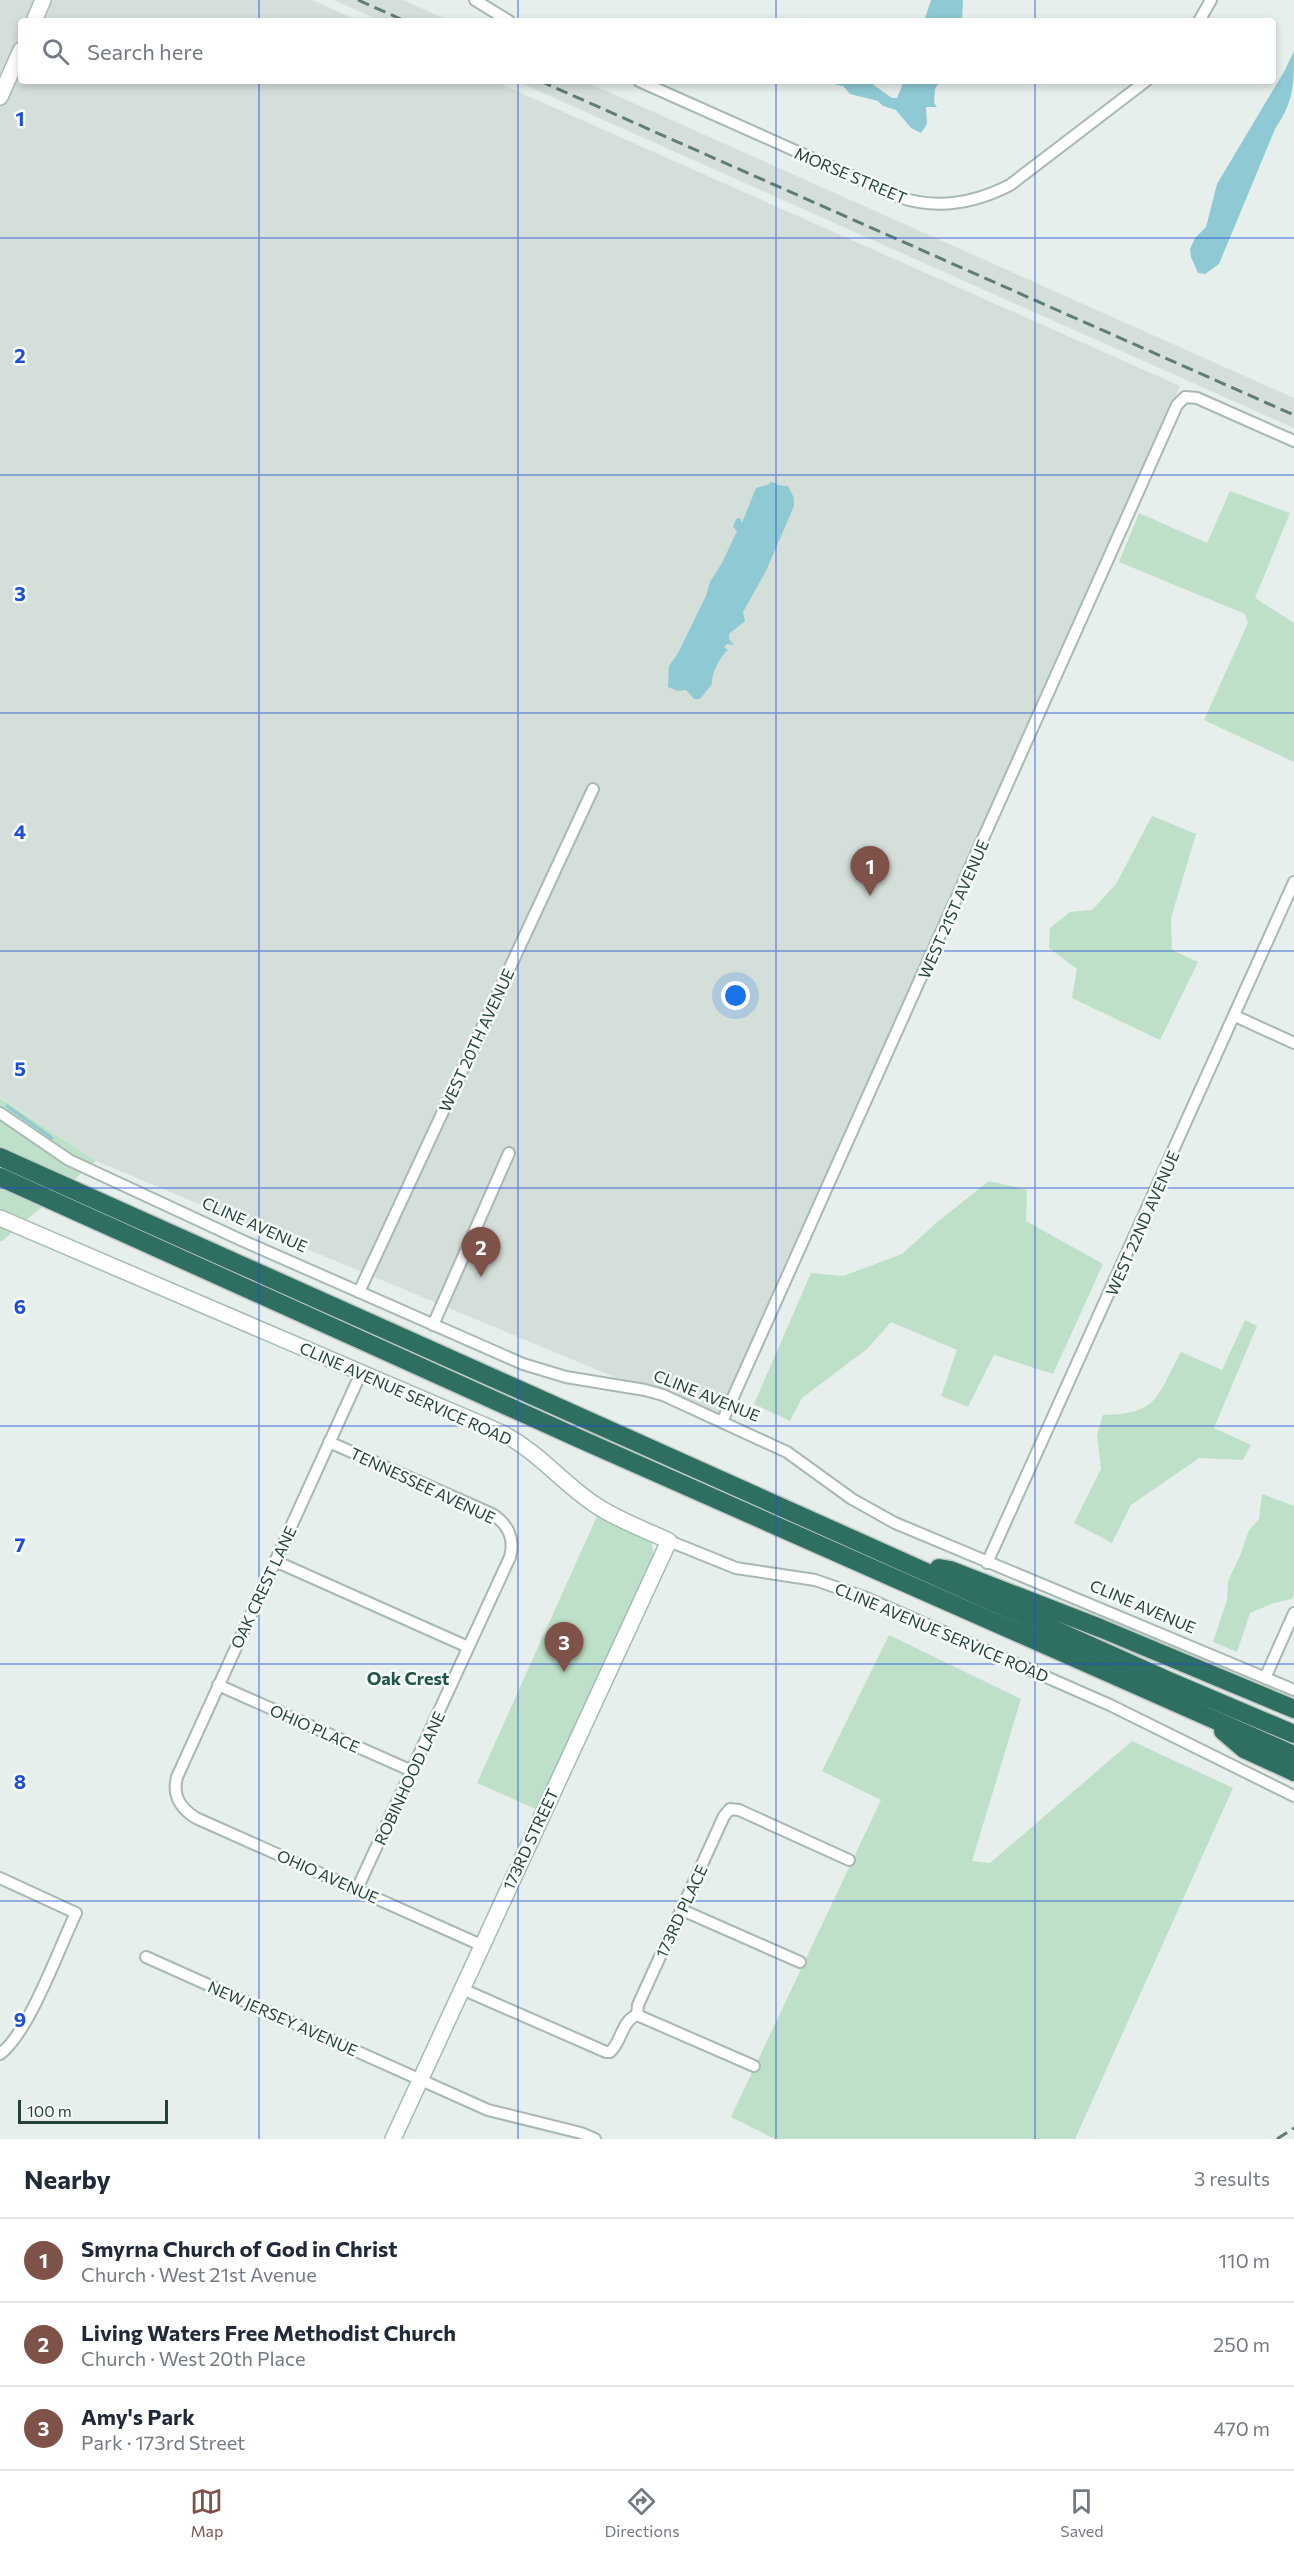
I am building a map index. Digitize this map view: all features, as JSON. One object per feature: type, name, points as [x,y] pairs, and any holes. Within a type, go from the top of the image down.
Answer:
[{"type":"highway","points":[[2,1163],[48,1198]]},
{"type":"highway","points":[[2,1163],[1294,1734]]},
{"type":"highway","points":[[0,1184],[48,1198],[580,1439],[1294,1755]]},
{"type":"highway","points":[[905,1563],[950,1570],[1100,1628],[1294,1709]]},
{"type":"highway","points":[[1208,1718],[1244,1749],[1294,1772]]},
{"type":"street","points":[[35,18],[44,0]]},
{"type":"street","points":[[475,0],[504,18]]},
{"type":"street","points":[[1201,18],[1211,0]]},
{"type":"street","points":[[0,97],[18,57]]},
{"type":"street","name":"MORSE STREET","points":[[646,84],[899,197],[920,204],[938,205],[965,201],[997,192],[1010,185],[1142,84]]},
{"type":"street","name":"WEST 21ST AVENUE","points":[[722,1422],[1177,405],[1185,397],[1201,400],[1294,441]]},
{"type":"street","name":"WEST 20TH AVENUE","points":[[360,1292],[593,789]]},
{"type":"street","name":"WEST 22ND AVENUE","points":[[987,1563],[1294,882]]},
{"type":"street","points":[[1235,1016],[1294,1043]]},
{"type":"street","name":"CLINE AVENUE","points":[[0,1113],[69,1160],[433,1325],[499,1354],[546,1371],[580,1380],[650,1391],[787,1452],[852,1499],[885,1519],[1294,1690]]},
{"type":"street","points":[[433,1325],[509,1153]]},
{"type":"street","name":"CLINE AVENUE SERVICE ROAD","points":[[0,1218],[522,1443],[593,1503],[614,1516],[669,1541],[736,1568],[793,1575],[864,1597],[1110,1705],[1294,1796]]},
{"type":"street","name":"OAK CREST LANE","points":[[179,1803],[174,1786],[177,1777],[361,1373]]},
{"type":"street","name":"TENNESSEE AVENUE","points":[[329,1442],[492,1514],[500,1519],[510,1534]]},
{"type":"street","name":"ROBINHOOD LANE","points":[[357,1889],[510,1557],[512,1549],[510,1534]]},
{"type":"street","name":"173RD STREET","points":[[393,2139],[669,1541]]},
{"type":"street","points":[[275,1561],[468,1647]]},
{"type":"street","points":[[1265,1678],[1294,1613]]},
{"type":"street","name":"OHIO PLACE","points":[[218,1685],[412,1771]]},
{"type":"street","name":"OHIO AVENUE","points":[[179,1803],[186,1812],[196,1818],[481,1945]]},
{"type":"street","name":"173RD PLACE","points":[[462,1989],[610,2052],[615,2048],[629,2019],[637,2015],[638,2005],[724,1816],[730,1809],[739,1810],[849,1860]]},
{"type":"street","points":[[0,1878],[76,1913],[26,2022],[12,2043],[0,2054]]},
{"type":"street","points":[[682,1910],[800,1962]]},
{"type":"street","name":"NEW JERSEY AVENUE","points":[[146,1957],[488,2110],[581,2133],[595,2139]]},
{"type":"street","points":[[637,2015],[754,2066]]},
{"type":"shaded area","points":[[0,0],[312,0],[352,18],[18,18],[18,84],[501,84],[1180,386],[722,1422],[96,1161],[0,1097]]},
{"type":"shaded area","points":[[334,0],[403,0],[443,18],[374,18]]},
{"type":"shaded area","points":[[523,84],[591,84],[1294,398],[1294,428]]},
{"type":"green space","points":[[1230,491],[1290,513],[1255,598],[1294,623],[1294,762],[1204,720],[1248,623],[1245,614],[1119,562],[1139,513],[1207,543]]},
{"type":"green space","points":[[1152,816],[1196,834],[1171,918],[1172,950],[1198,962],[1160,1040],[1072,998],[1077,969],[1049,948],[1050,928],[1070,912],[1092,910],[1116,884]]},
{"type":"green space","points":[[0,1098],[96,1161],[2,1241],[0,1241]]},
{"type":"green space","points":[[989,1181],[1027,1190],[1026,1221],[1103,1264],[1053,1374],[994,1355],[968,1407],[941,1396],[957,1350],[891,1322],[867,1349],[802,1398],[790,1421],[754,1404],[811,1273],[843,1276],[902,1254],[936,1223]]},
{"type":"green space","points":[[1245,1320],[1257,1326],[1214,1428],[1251,1445],[1243,1460],[1199,1458],[1131,1505],[1112,1543],[1074,1523],[1101,1469],[1097,1435],[1103,1415],[1136,1411],[1154,1400],[1181,1352],[1222,1370]]},
{"type":"green space","points":[[1262,1494],[1294,1506],[1294,1594],[1292,1599],[1274,1603],[1250,1613],[1237,1652],[1213,1642],[1227,1600],[1228,1581],[1249,1530],[1259,1519]]},
{"type":"green space","points":[[598,1514],[651,1541],[654,1555],[538,1810],[477,1783]]},
{"type":"green space","points":[[889,1635],[1021,1699],[972,1861],[990,1863],[1132,1741],[1233,1788],[1075,2139],[775,2139],[731,2117],[881,1800],[822,1771]]},
{"type":"water","points":[[931,0],[963,0],[962,18],[925,18]]},
{"type":"water","points":[[1294,51],[1292,93],[1286,110],[1275,129],[1219,264],[1205,274],[1198,273],[1190,249],[1195,238],[1206,227],[1217,184]]},
{"type":"water","points":[[833,84],[872,84],[892,98],[897,98],[903,84],[938,84],[935,89],[934,103],[937,107],[926,107],[927,124],[921,133],[911,128],[896,110],[883,106],[878,101],[850,94],[843,86]]},
{"type":"water","points":[[770,482],[788,486],[794,498],[794,506],[766,571],[743,612],[745,621],[729,634],[729,639],[734,645],[727,644],[724,647],[728,650],[717,666],[712,684],[700,699],[694,699],[686,690],[678,691],[668,687],[669,666],[678,653],[706,596],[710,582],[737,531],[733,527],[736,519],[740,518],[742,523],[756,488],[770,484]]},
{"type":"waterway","points":[[7,1106],[52,1138]]},
{"type":"railway","points":[[358,0],[398,18]]},
{"type":"railway","points":[[547,84],[1294,415]]},
{"type":"railway","points":[[1277,2139],[1294,2128]]},
{"type":"place","name":"Smyrna Church of God in Christ","points":[[870,896]]},
{"type":"place","name":"Living Waters Free Methodist Church","points":[[481,1277]]},
{"type":"place","name":"Amy's Park","points":[[564,1672]]},
{"type":"district","name":"Oak Crest","points":[[408,1678]]}]
